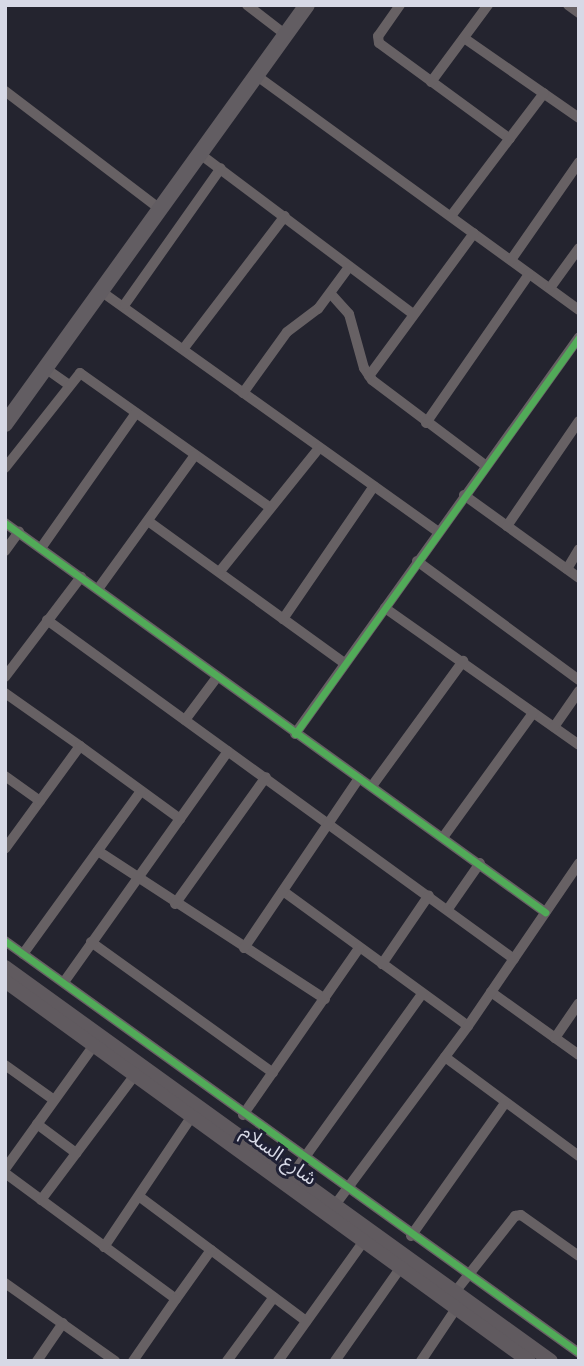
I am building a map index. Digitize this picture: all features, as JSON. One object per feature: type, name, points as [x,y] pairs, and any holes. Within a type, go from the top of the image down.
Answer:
[{"type":"highway","points":[[5,424],[307,5]]},
{"type":"main road","name":"شارع السلام","points":[[5,967],[551,1361]]},
{"type":"main road","name":"شارع السلام","points":[[5,981],[529,1361]]},
{"type":"street","points":[[247,5],[286,35]]},
{"type":"street","points":[[400,5],[377,41],[510,139]]},
{"type":"street","points":[[431,82],[488,5]]},
{"type":"street","points":[[569,5],[579,13]]},
{"type":"street","points":[[464,38],[579,118]]},
{"type":"street","points":[[257,76],[579,310]]},
{"type":"street","points":[[5,91],[161,210]]},
{"type":"street","points":[[451,216],[544,93]]},
{"type":"street","points":[[200,154],[413,314]]},
{"type":"street","points":[[511,260],[579,162]]},
{"type":"street","points":[[125,304],[221,169]]},
{"type":"street","points":[[184,348],[285,216]]},
{"type":"street","points":[[369,376],[474,233]]},
{"type":"street","points":[[550,288],[579,248]]},
{"type":"street","points":[[243,393],[287,332],[331,294],[349,267]]},
{"type":"street","points":[[426,423],[529,274]]},
{"type":"street","points":[[102,292],[125,304],[243,393],[438,532]]},
{"type":"street","points":[[331,294],[349,314],[369,376],[426,423],[485,466]]},
{"type":"street","points":[[295,734],[579,337]]},
{"type":"street","points":[[44,368],[68,384]]},
{"type":"street","points":[[5,468],[68,384],[80,373],[269,507]]},
{"type":"street","points":[[41,548],[136,413]]},
{"type":"street","points":[[506,526],[579,421]]},
{"type":"street","points":[[221,570],[319,448]]},
{"type":"street","points":[[98,589],[195,455]]},
{"type":"street","points":[[283,619],[374,486]]},
{"type":"street","points":[[464,495],[579,578]]},
{"type":"street","points":[[149,521],[221,570],[344,663]]},
{"type":"street","points":[[5,523],[295,734],[444,836],[545,912]]},
{"type":"street","points":[[5,551],[19,532]]},
{"type":"street","points":[[567,569],[579,549]]},
{"type":"street","points":[[417,561],[579,680]]},
{"type":"street","points":[[5,677],[81,577]]},
{"type":"street","points":[[385,608],[579,745]]},
{"type":"street","points":[[47,620],[329,821],[514,959]]},
{"type":"street","points":[[372,786],[463,661]]},
{"type":"street","points":[[185,720],[217,677]]},
{"type":"street","points":[[554,727],[579,691]]},
{"type":"street","points":[[5,693],[180,819]]},
{"type":"street","points":[[444,836],[533,713]]},
{"type":"street","points":[[5,849],[80,746]]},
{"type":"street","points":[[64,982],[228,751]]},
{"type":"street","points":[[5,776],[40,801]]},
{"type":"street","points":[[175,904],[266,777]]},
{"type":"street","points":[[244,948],[359,778]]},
{"type":"street","points":[[23,954],[141,791]]},
{"type":"street","points":[[98,851],[175,904],[324,999]]},
{"type":"street","points":[[448,909],[480,863]]},
{"type":"street","points":[[335,1205],[468,1026],[579,863]]},
{"type":"street","points":[[283,891],[468,1026]]},
{"type":"street","points":[[382,964],[429,895]]},
{"type":"street","points":[[5,941],[411,1236],[579,1353]]},
{"type":"street","points":[[91,942],[272,1073]]},
{"type":"street","points":[[243,1115],[359,948]]},
{"type":"street","points":[[491,992],[579,1055]]},
{"type":"street","points":[[292,1175],[422,995]]},
{"type":"street","points":[[555,1038],[579,1003]]},
{"type":"street","points":[[94,1045],[6,1167],[41,1200],[176,1299]]},
{"type":"street","points":[[445,1057],[579,1157]]},
{"type":"street","points":[[5,1065],[54,1100]]},
{"type":"street","points":[[41,1200],[135,1075]]},
{"type":"street","points":[[411,1236],[505,1103]]},
{"type":"street","points":[[104,1247],[192,1116]]},
{"type":"street","points":[[37,1124],[76,1153]]},
{"type":"street","points":[[140,1197],[306,1321]]},
{"type":"street","points":[[455,1292],[515,1216],[522,1215],[578,1253]]},
{"type":"street","points":[[278,1361],[364,1241]]},
{"type":"street","points":[[133,1361],[211,1250]]},
{"type":"street","points":[[335,1361],[401,1267]]},
{"type":"street","points":[[5,1283],[115,1361]]},
{"type":"street","points":[[227,1361],[274,1297]]},
{"type":"street","points":[[421,1361],[457,1307]]},
{"type":"street","points":[[37,1361],[63,1324]]},
{"type":"cycle path","points":[[295,734],[579,337]]},
{"type":"cycle path","points":[[5,523],[545,912]]},
{"type":"cycle path","points":[[5,941],[579,1353]]}]
